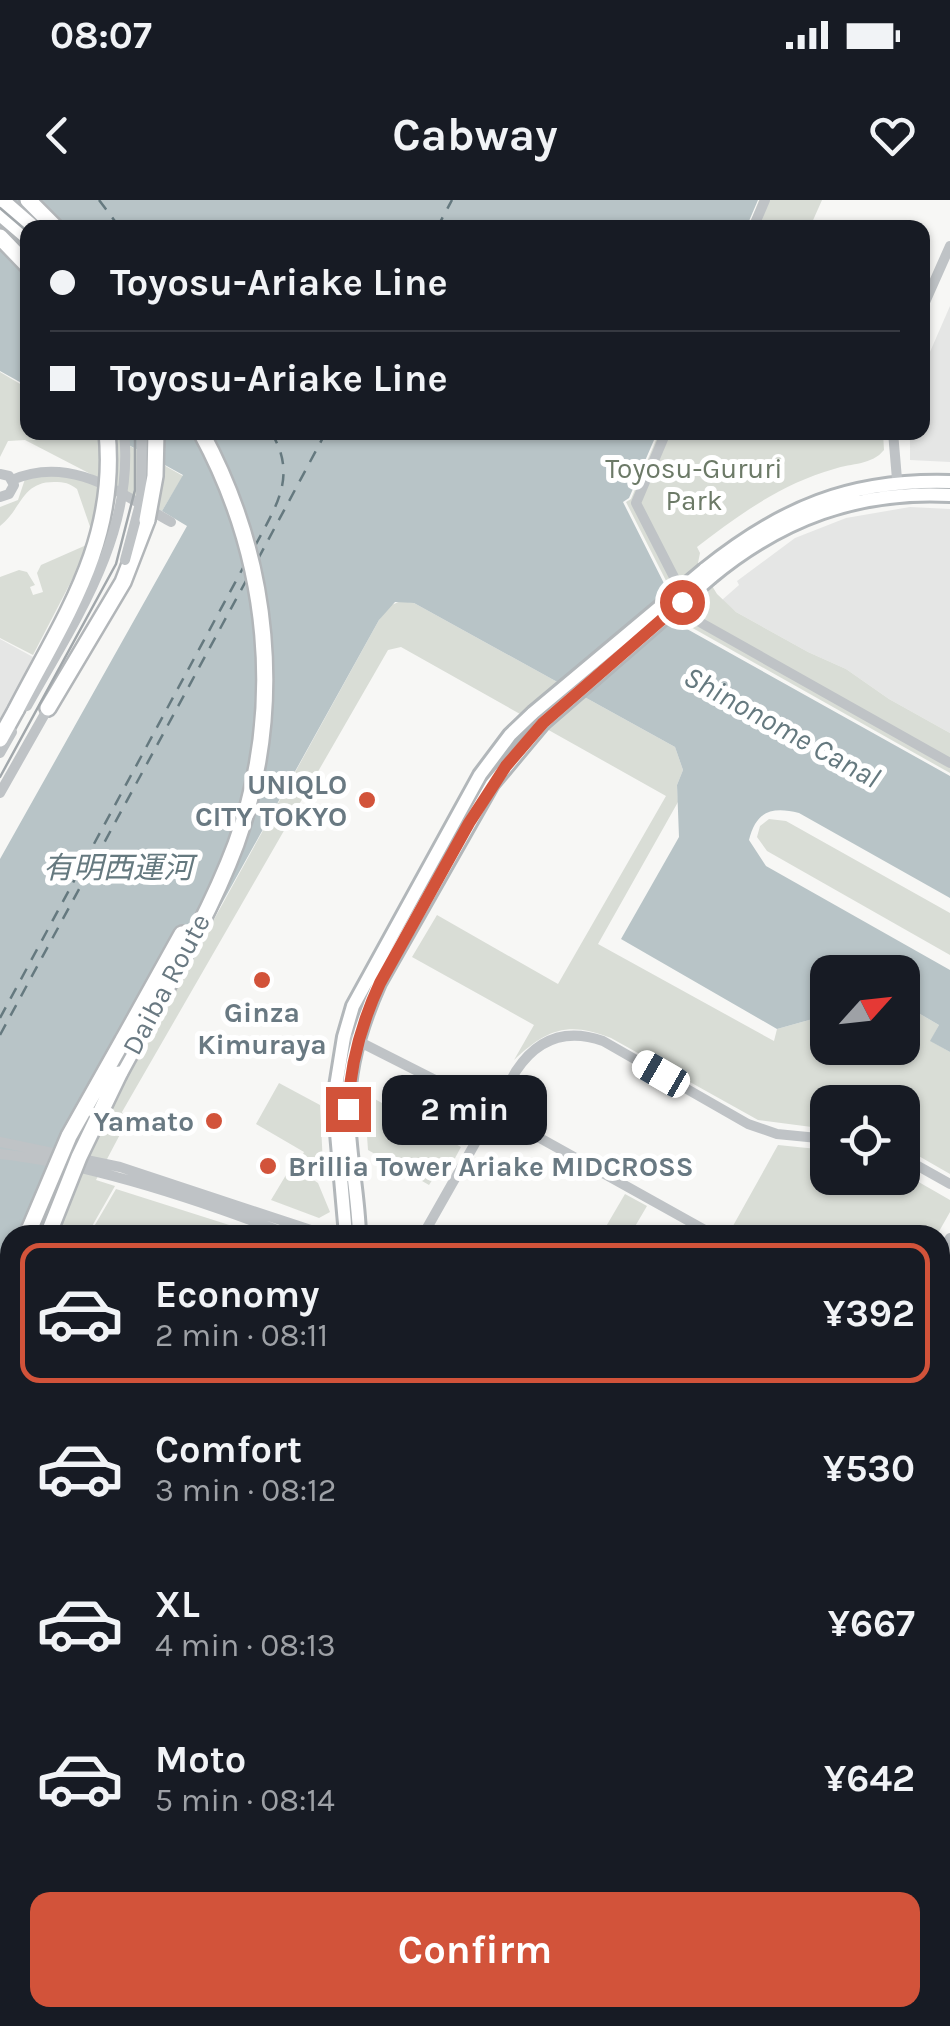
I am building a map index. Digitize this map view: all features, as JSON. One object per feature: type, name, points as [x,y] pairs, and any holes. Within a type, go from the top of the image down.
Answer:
[{"type":"highway","points":[[4,200],[26,220]]},
{"type":"highway","points":[[28,200],[48,220]]},
{"type":"highway","points":[[0,216],[20,234]]},
{"type":"highway","points":[[0,237],[20,258]]},
{"type":"highway","points":[[0,739],[97,548],[108,489],[107,440]]},
{"type":"highway","points":[[48,708],[106,614],[137,551],[154,490],[156,440]]},
{"type":"highway","name":"Daiba Route","points":[[123,1040],[216,866],[240,797],[253,731],[256,663],[247,582],[224,504],[194,440]]},
{"type":"highway","name":"Daiba Route","points":[[119,1074],[225,870],[249,800],[262,731],[265,663],[256,580],[234,501],[205,440]]},
{"type":"highway","points":[[31,1225],[69,1136],[123,1040]]},
{"type":"highway","points":[[42,1225],[123,1040]]},
{"type":"highway","points":[[52,1225],[79,1156],[119,1074]]},
{"type":"highway","points":[[63,1225],[119,1074]]},
{"type":"main road","points":[[345,1225],[334,1099],[366,977],[493,757],[704,570],[757,530],[828,496],[950,482]]},
{"type":"main road","points":[[898,489],[950,495]]},
{"type":"main road","points":[[358,1225],[348,1109],[350,1038],[492,784],[538,718]]},
{"type":"main road","points":[[493,757],[512,742],[520,748]]},
{"type":"street","points":[[930,291],[950,246]]},
{"type":"street","points":[[0,750],[82,606],[107,553],[122,501],[124,440]]},
{"type":"street","points":[[0,794],[111,594],[125,560],[140,500],[142,440]]},
{"type":"street","points":[[663,440],[636,503],[696,620],[950,763]]},
{"type":"street","points":[[894,440],[898,489]]},
{"type":"street","points":[[12,480],[42,470],[73,472],[171,522]]},
{"type":"street","points":[[0,474],[12,480]]},
{"type":"street","points":[[0,496],[10,492],[12,480]]},
{"type":"street","points":[[0,802],[27,746]]},
{"type":"street","points":[[429,1225],[516,1071],[533,1049],[565,1035],[588,1036],[748,1124],[778,1134],[810,1137]]},
{"type":"street","points":[[350,1038],[492,1111],[696,1225]]},
{"type":"street","points":[[0,1142],[117,1172],[293,1225]]},
{"type":"street","points":[[0,1154],[117,1172],[263,1225]]},
{"type":"street","points":[[920,1167],[950,1184]]},
{"type":"shaded area","points":[[950,306],[950,462],[910,460],[910,440],[930,440],[930,352]]},
{"type":"shaded area","points":[[910,507],[950,509],[950,733],[889,699],[846,669],[736,612],[722,600],[739,585],[737,581],[795,538],[846,518]]},
{"type":"shaded area","points":[[0,639],[33,657],[0,723]]},
{"type":"green space","points":[[759,200],[822,200],[813,220],[751,220]]},
{"type":"green space","points":[[0,372],[20,384],[20,440],[25,440],[8,441],[0,457]]},
{"type":"green space","points":[[25,440],[119,440],[183,476],[162,511]]},
{"type":"green space","name":"Toyosu-Gururi Park","points":[[656,440],[883,440],[884,450],[868,461],[815,475],[762,501],[697,547],[698,563],[717,594],[736,612],[846,669],[889,699],[950,733],[950,773],[689,626],[626,502],[631,499]]},
{"type":"green space","points":[[58,474],[104,490],[95,541],[77,489],[64,483],[35,486],[0,526],[0,507],[18,500],[25,479]]},
{"type":"green space","points":[[91,543],[33,655],[0,638],[0,577],[19,570],[27,572],[35,585],[30,587],[33,595],[43,592],[37,573],[41,565]]},
{"type":"green space","points":[[401,601],[414,603],[675,747],[683,770],[677,785],[678,802],[598,944],[774,1041],[777,1029],[810,1020],[810,1065],[920,1065],[920,1014],[939,1025],[931,1041],[950,1052],[950,1174],[920,1157],[920,1085],[810,1085],[810,1127],[758,1120],[596,1033],[559,1031],[537,1041],[514,1060],[534,1025],[412,957],[437,915],[558,984],[666,796],[401,647],[388,650],[122,1112],[126,1123],[96,1180],[115,1186],[93,1225],[46,1225],[389,606]]},
{"type":"green space","points":[[769,819],[786,821],[950,913],[950,955],[767,851],[757,837],[760,826]]},
{"type":"green space","points":[[279,1083],[320,1105],[323,1165],[312,1165],[301,1158],[304,1152],[256,1124]]},
{"type":"green space","points":[[364,1093],[461,1147],[446,1175],[438,1171],[429,1185],[368,1150]]},
{"type":"green space","points":[[778,1145],[810,1148],[810,1195],[920,1195],[920,1183],[950,1200],[950,1212],[943,1225],[733,1225]]},
{"type":"green space","points":[[292,1165],[318,1183],[330,1212],[319,1218],[271,1200]]},
{"type":"green space","points":[[116,1189],[229,1225],[95,1225]]},
{"type":"green space","points":[[625,1194],[647,1206],[636,1225],[607,1225]]},
{"type":"water","points":[[0,200],[758,200],[749,220],[20,220],[20,382],[0,371]]},
{"type":"water","points":[[120,440],[654,440],[629,498],[623,502],[687,629],[950,776],[950,898],[799,813],[766,813],[756,823],[749,840],[766,866],[950,970],[950,1052],[930,1041],[939,1025],[920,1014],[920,955],[810,955],[810,1020],[777,1029],[621,939],[679,837],[677,785],[683,770],[675,747],[414,603],[395,602],[379,620],[44,1225],[0,1225],[0,859],[187,526],[162,511],[183,475]]},
{"type":"ferry route","points":[[99,200],[114,220]]},
{"type":"ferry route","points":[[441,220],[452,200]]},
{"type":"ferry route","points":[[255,546],[281,490],[283,463],[275,440]]},
{"type":"ferry route","points":[[258,559],[322,440]]},
{"type":"ferry route","points":[[0,1018],[244,566]]},
{"type":"ferry route","points":[[0,1035],[247,579]]},
{"type":"tram line","points":[[0,208],[20,225]]},
{"type":"tram line","points":[[0,777],[116,564],[135,490],[135,440]]},
{"type":"place","name":"UNIQLO CITY TOKYO","points":[[367,800]]},
{"type":"place","name":"Ginza Kimuraya","points":[[262,980]]},
{"type":"place","name":"Yamato","points":[[214,1121]]},
{"type":"place","name":"Brillia Tower Ariake MIDCROSS","points":[[268,1166]]},
{"type":"route","points":[[348,1109],[352,1064],[367,1011],[492,784],[543,723],[682,602]]},
{"type":"water label","name":"Shinonome Canal","points":[[782,727]]},
{"type":"water label","name":"有明西運河","points":[[118,868]]}]
